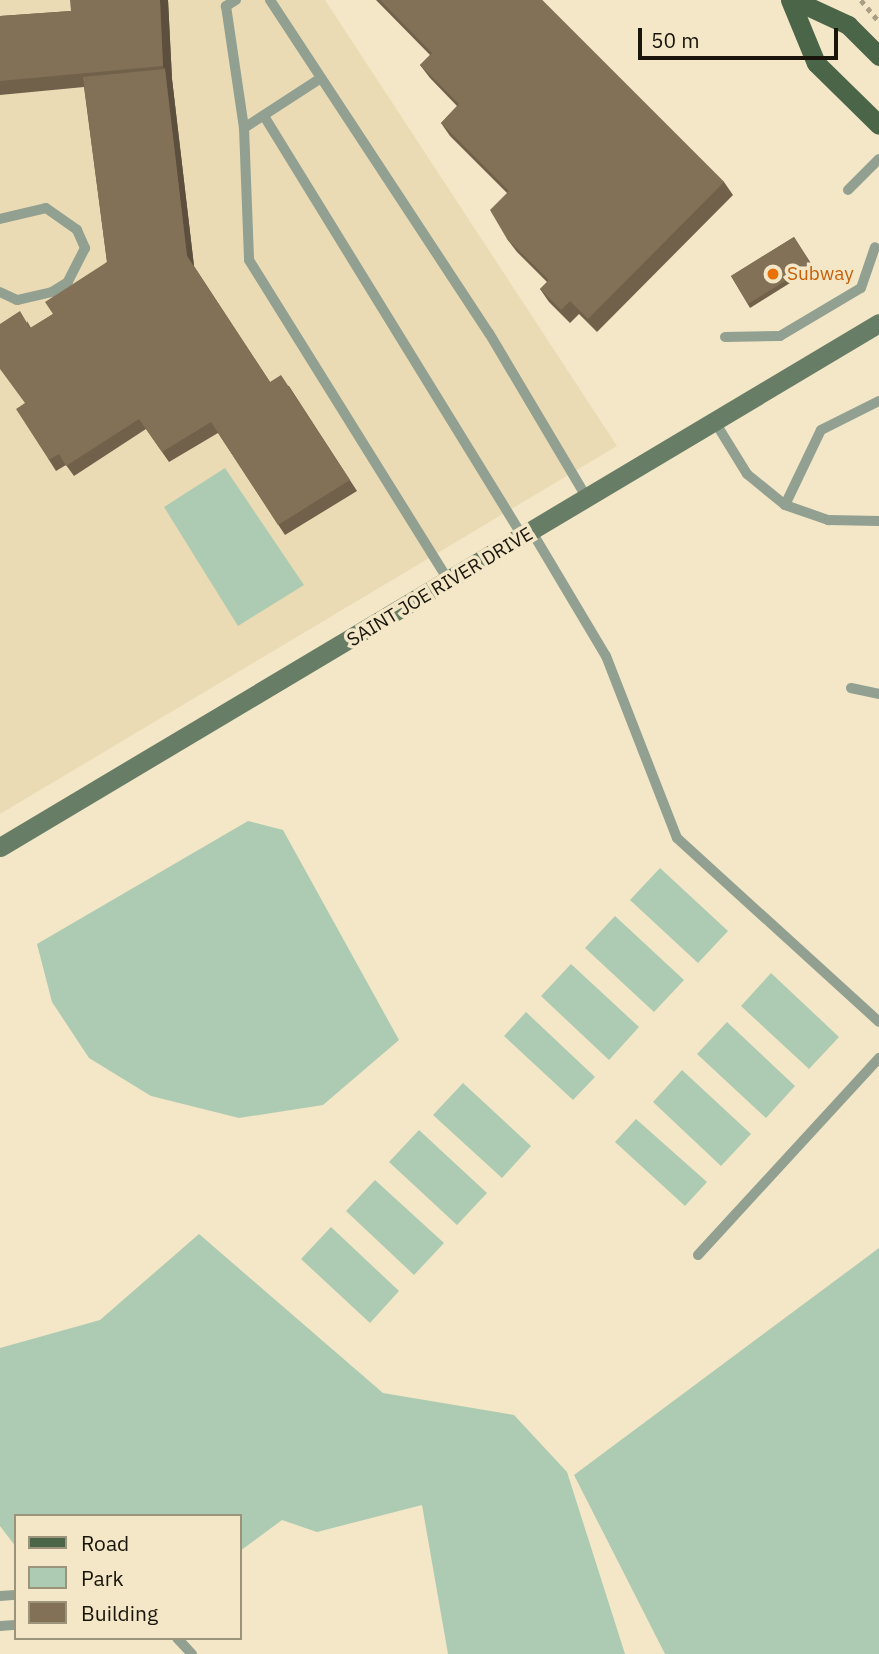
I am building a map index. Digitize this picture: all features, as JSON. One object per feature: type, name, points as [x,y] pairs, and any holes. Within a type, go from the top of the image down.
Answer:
[{"type":"main road","points":[[792,0],[848,25],[879,56]]},
{"type":"main road","points":[[792,0],[816,63],[879,125]]},
{"type":"main road","name":"SAINT JOE RIVER DRIVE","points":[[0,847],[449,582],[879,323]]},
{"type":"lane","points":[[236,0],[226,6],[244,128],[249,260],[449,582]]},
{"type":"lane","points":[[270,0],[489,332],[587,498]]},
{"type":"lane","points":[[244,128],[321,78]]},
{"type":"lane","points":[[264,116],[606,656],[677,838],[879,1022]]},
{"type":"lane","points":[[848,190],[879,159]]},
{"type":"lane","points":[[0,219],[46,208],[77,230],[85,248],[79,267],[52,292],[17,300],[0,292]]},
{"type":"lane","points":[[725,337],[780,336],[861,288],[875,247]]},
{"type":"lane","points":[[785,505],[821,430],[879,401]]},
{"type":"lane","points":[[715,422],[747,474],[785,505],[828,520],[879,521]]},
{"type":"lane","points":[[852,688],[879,694]]},
{"type":"lane","points":[[698,1255],[879,1058]]},
{"type":"lane","points":[[179,1640],[192,1654]]},
{"type":"path","points":[[861,0],[879,20]]},
{"type":"shaded area","points":[[0,0],[325,0],[617,446],[0,814]]},
{"type":"green space","points":[[225,468],[304,585],[238,626],[164,507]]},
{"type":"green space","points":[[248,821],[283,830],[399,1040],[323,1105],[239,1118],[151,1096],[89,1058],[52,1002],[37,944]]},
{"type":"green space","points":[[660,868],[728,931],[698,963],[630,900]]},
{"type":"green space","points":[[615,916],[684,980],[654,1012],[585,948]]},
{"type":"green space","points":[[571,964],[639,1027],[609,1060],[541,996]]},
{"type":"green space","points":[[771,973],[839,1037],[809,1069],[741,1006]]},
{"type":"green space","points":[[526,1012],[595,1077],[573,1100],[504,1036]]},
{"type":"green space","points":[[727,1022],[795,1086],[766,1118],[697,1054]]},
{"type":"green space","points":[[682,1070],[751,1134],[721,1166],[653,1102]]},
{"type":"green space","points":[[463,1083],[531,1146],[502,1178],[433,1115]]},
{"type":"green space","points":[[636,1119],[707,1182],[685,1206],[615,1142]]},
{"type":"green space","points":[[419,1130],[487,1193],[457,1225],[389,1162]]},
{"type":"green space","points":[[375,1180],[444,1243],[414,1275],[346,1211]]},
{"type":"green space","points":[[331,1227],[399,1291],[370,1323],[301,1259]]},
{"type":"green space","points":[[199,1234],[383,1393],[514,1415],[567,1472],[625,1654],[448,1654],[422,1505],[317,1532],[282,1520],[242,1550],[242,1514],[14,1514],[14,1544],[0,1526],[0,1348],[100,1320]]},
{"type":"green space","points":[[879,1248],[879,1654],[665,1654],[574,1475]]},
{"type":"building","points":[[70,0],[160,0],[163,66],[0,81],[0,16],[71,11]]},
{"type":"building","points":[[380,0],[542,0],[724,182],[588,319],[570,301],[561,310],[540,289],[549,280],[507,239],[490,210],[509,191],[441,123],[459,104],[420,65],[432,53]]},
{"type":"building","points":[[165,69],[187,256],[270,382],[281,375],[350,480],[278,525],[211,422],[162,452],[139,419],[66,466],[59,454],[49,460],[16,409],[25,403],[0,369],[0,324],[20,311],[30,328],[53,314],[45,302],[107,262],[83,77]]},
{"type":"building","name":"Subway","points":[[794,237],[811,265],[748,304],[731,276]]},
{"type":"place","name":"Subway","points":[[773,274]]}]
